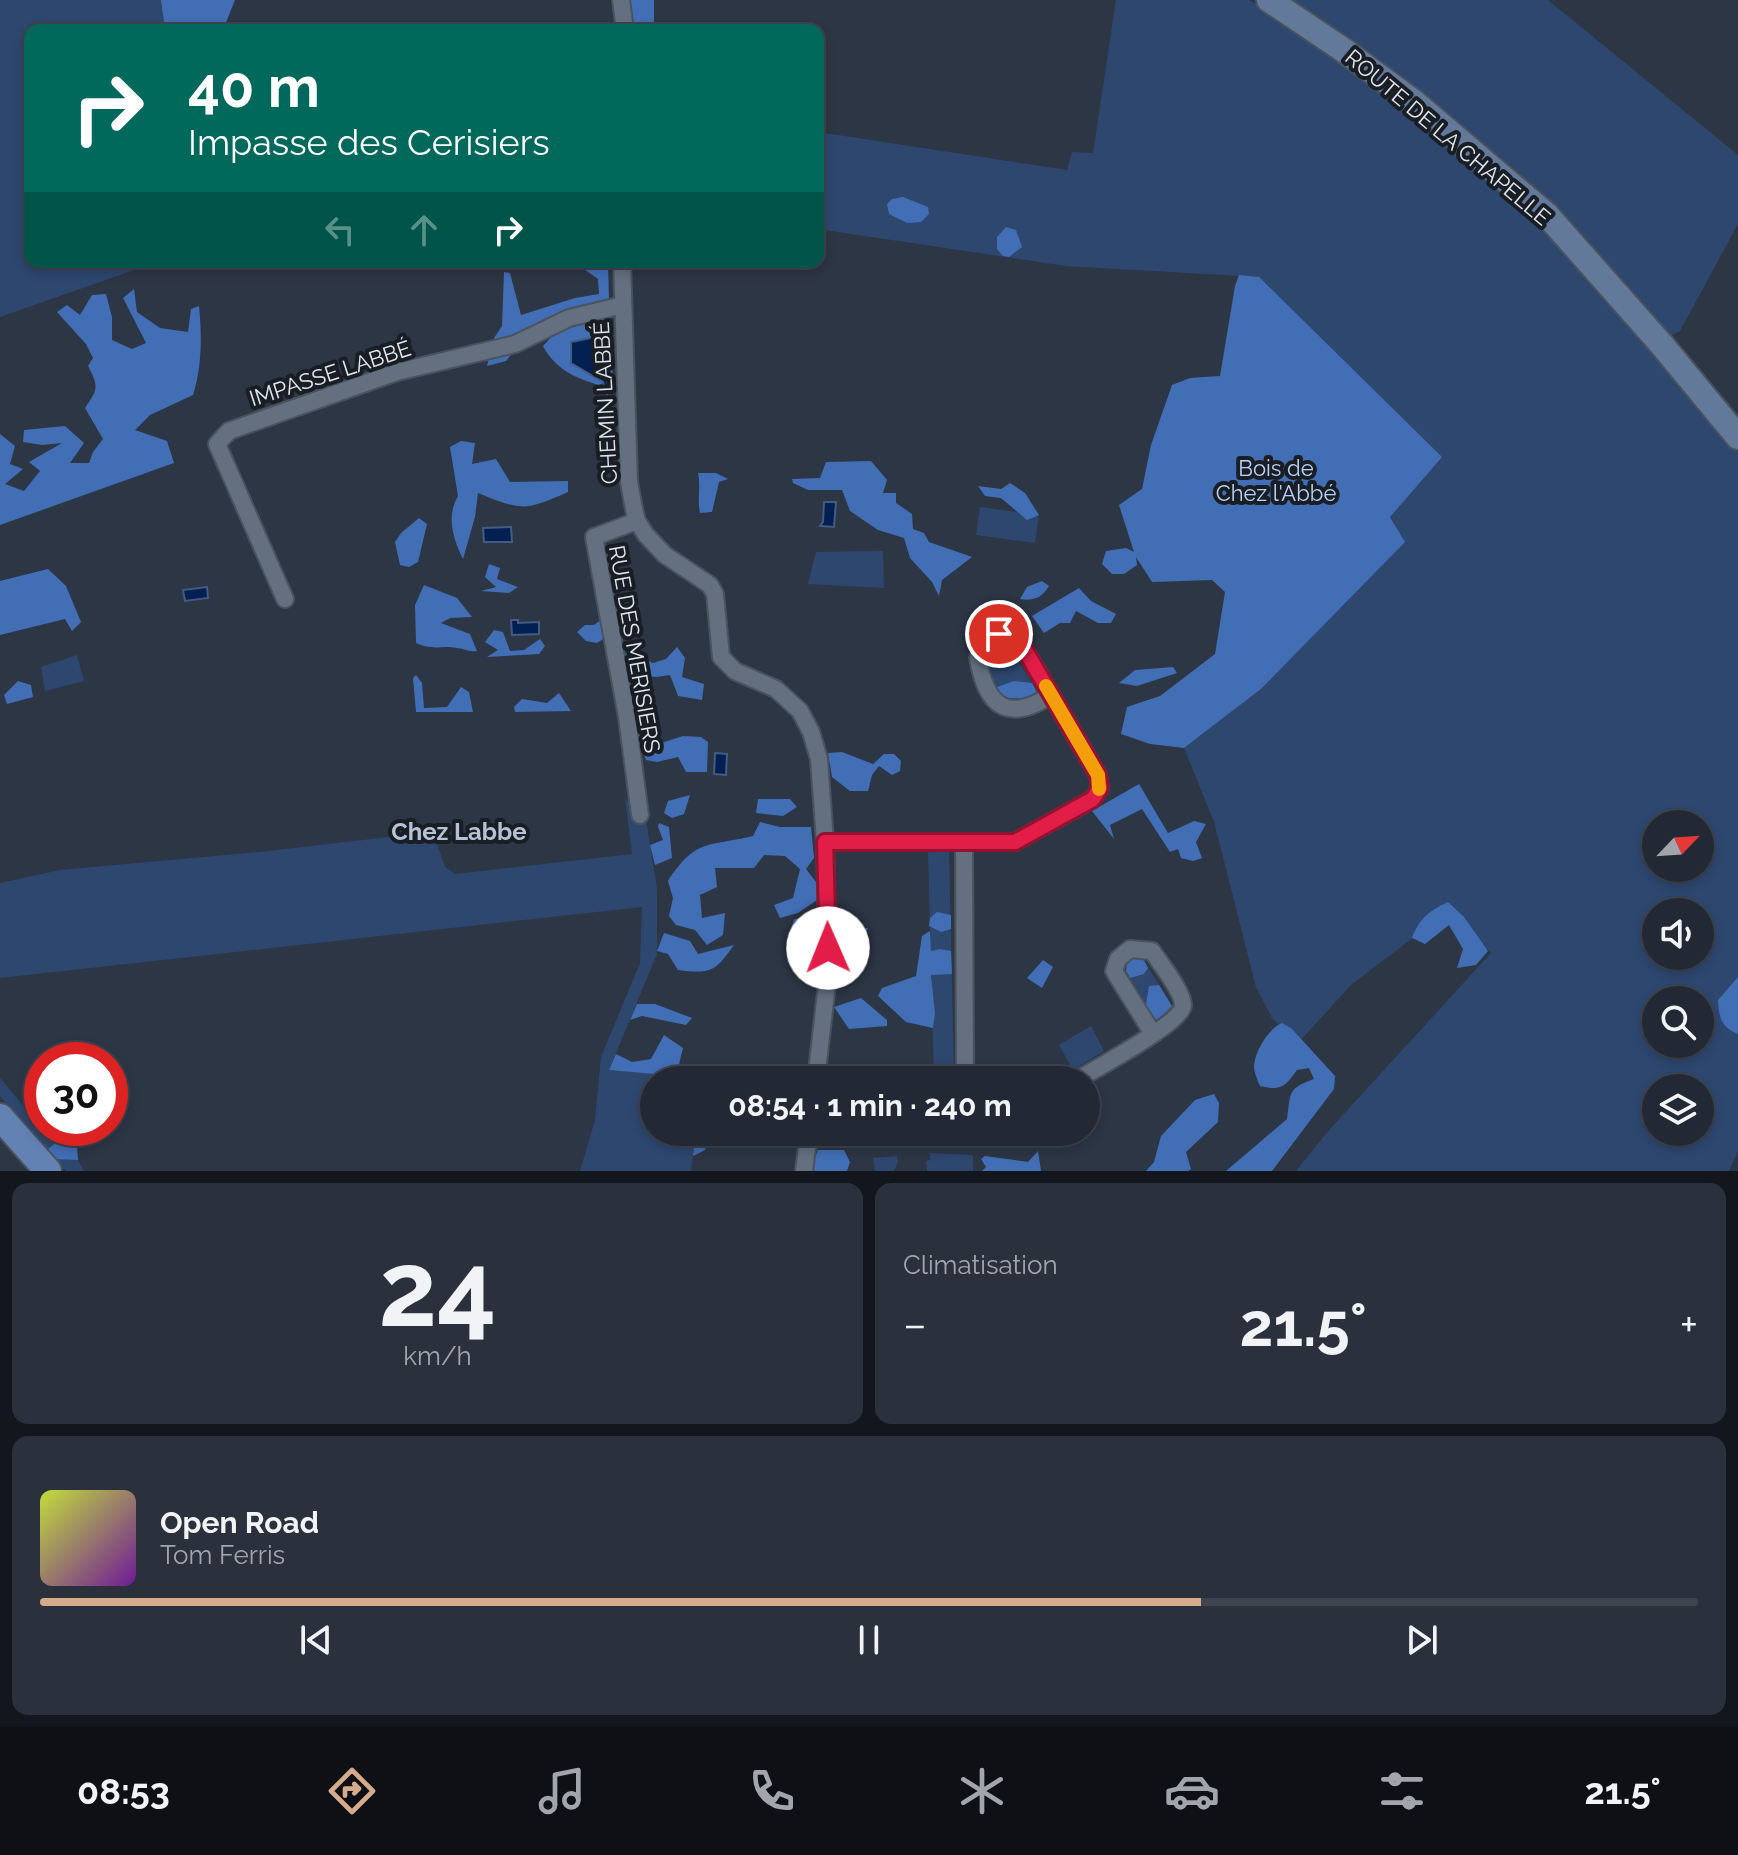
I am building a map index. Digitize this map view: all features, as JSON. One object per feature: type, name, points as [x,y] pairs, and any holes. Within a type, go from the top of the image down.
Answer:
[{"type":"main road","name":"ROUTE DE LA CHAPELLE","points":[[1269,0],[1414,102],[1547,215],[1738,437]]},
{"type":"main road","points":[[0,1117],[48,1171]]},
{"type":"street","points":[[621,0],[624,24]]},
{"type":"street","name":"CHEMIN LABBÉ","points":[[622,268],[629,482],[637,521],[665,555],[710,585],[715,594],[721,657],[735,671],[776,689],[800,711],[811,732],[819,759],[825,842],[828,975],[818,1066]]},
{"type":"street","name":"IMPASSE LABBÉ","points":[[285,599],[217,444],[229,431],[397,372],[515,344],[569,318],[623,305]]},
{"type":"street","name":"RUE DES MERISIERS","points":[[637,521],[594,537],[627,717],[640,815]]},
{"type":"street","points":[[825,842],[1015,842],[1093,799],[1100,788],[1098,775],[1019,640],[1010,634],[999,634],[982,649],[978,658],[980,671],[1000,705],[1020,710],[1032,708],[1051,695]]},
{"type":"street","points":[[964,842],[965,1066]]},
{"type":"street","points":[[1100,1066],[1153,1034],[1176,1019],[1183,1010],[1183,1000],[1152,951],[1130,949],[1118,959],[1114,971],[1153,1034]]},
{"type":"street","points":[[804,1171],[807,1146]]},
{"type":"shaded area","points":[[0,0],[161,0],[164,24],[24,24],[24,268],[140,268],[0,317]]},
{"type":"shaded area","points":[[1116,0],[1249,0],[1326,45],[1533,213],[1738,451],[1738,1151],[1729,1171],[1296,1171],[1330,1129],[1491,953],[1448,911],[1351,985],[1297,1044],[1272,1018],[1256,987],[1214,822],[1184,748],[1261,689],[1404,541],[1258,277],[1066,266],[824,230],[824,133],[1067,170],[1072,152],[1093,153]]},
{"type":"shaded area","points":[[1285,0],[1548,0],[1738,155],[1738,224],[1680,331],[1670,336],[1575,227],[1497,154],[1428,100]]},
{"type":"shaded area","points":[[591,338],[609,350],[607,395],[603,382],[571,363],[571,342]]},
{"type":"shaded area","points":[[824,502],[836,502],[834,527],[820,526]]},
{"type":"shaded area","points":[[980,507],[1039,515],[1035,543],[976,535]]},
{"type":"shaded area","points":[[511,527],[512,542],[484,542],[483,528]]},
{"type":"shaded area","points":[[883,551],[884,588],[808,584],[816,552]]},
{"type":"shaded area","points":[[207,587],[208,598],[185,601],[183,590]]},
{"type":"shaded area","points":[[511,620],[518,620],[518,623],[539,622],[539,634],[512,635]]},
{"type":"shaded area","points":[[997,644],[1009,645],[1037,692],[1016,703],[998,690],[987,663],[986,655]]},
{"type":"shaded area","points":[[77,655],[84,681],[45,691],[41,667]]},
{"type":"shaded area","points":[[715,753],[727,754],[726,775],[714,774]]},
{"type":"shaded area","points":[[625,798],[634,810],[645,813],[657,889],[657,954],[609,1070],[640,1073],[640,1146],[694,1146],[691,1171],[580,1171],[595,1120],[601,1057],[640,963],[642,907],[0,978],[0,883],[60,870],[433,832],[445,867],[455,874],[632,854]]},
{"type":"shaded area","points":[[928,851],[949,851],[954,1066],[934,1066]]},
{"type":"shaded area","points":[[1142,957],[1172,1006],[1161,1021],[1155,1019],[1126,971],[1127,963]]},
{"type":"shaded area","points":[[1091,1026],[1104,1051],[1080,1066],[1071,1066],[1059,1045]]},
{"type":"shaded area","points":[[0,1078],[24,1107],[24,1123],[0,1096]]},
{"type":"shaded area","points":[[44,1146],[77,1146],[78,1160],[84,1171],[66,1171]]},
{"type":"shaded area","points":[[930,1153],[973,1155],[973,1171],[927,1171],[926,1161],[930,1160]]},
{"type":"shaded area","points":[[897,1156],[894,1171],[875,1171],[873,1158]]},
{"type":"green space","points":[[161,0],[235,0],[225,24],[164,24]]},
{"type":"green space","points":[[627,0],[654,0],[654,24],[630,24]]},
{"type":"green space","points":[[903,197],[928,207],[929,214],[921,222],[907,223],[889,214],[887,204],[892,199]]},
{"type":"green space","points":[[1006,227],[1016,230],[1022,247],[1009,257],[1003,256],[997,249],[997,237]]},
{"type":"green space","points":[[608,268],[609,301],[578,311],[598,320],[591,342],[611,357],[613,378],[599,385],[560,367],[543,346],[556,332],[530,332],[506,361],[487,366],[494,338],[502,326],[504,272],[510,273],[521,315],[599,294],[598,279],[584,269]]},
{"type":"green space","name":"Bois de Chez l'Abbé","points":[[1239,275],[1259,277],[1442,457],[1390,517],[1405,542],[1261,689],[1184,748],[1150,744],[1121,734],[1127,707],[1160,696],[1215,654],[1225,592],[1212,580],[1152,582],[1136,557],[1137,565],[1124,574],[1112,574],[1102,564],[1106,551],[1126,548],[1134,552],[1119,505],[1142,489],[1151,445],[1172,385],[1190,378],[1220,376]]},
{"type":"green space","points":[[134,289],[137,312],[160,328],[188,332],[191,309],[199,306],[200,351],[193,395],[150,415],[135,430],[167,441],[174,463],[0,525],[0,434],[15,446],[10,464],[23,469],[5,484],[24,491],[40,471],[29,462],[62,443],[42,445],[23,442],[24,430],[65,426],[84,443],[70,463],[89,463],[103,439],[85,408],[96,388],[88,366],[93,358],[86,344],[57,312],[67,305],[80,315],[92,295],[106,294],[112,317],[112,340],[132,349],[146,343],[123,298]]},
{"type":"green space","points":[[612,406],[620,409],[620,424],[596,422],[594,409]]},
{"type":"green space","points":[[461,441],[475,443],[472,464],[496,459],[510,482],[568,481],[568,492],[542,503],[523,506],[514,506],[478,493],[463,559],[452,528],[452,511],[458,496],[450,447]]},
{"type":"green space","points":[[871,461],[887,480],[883,493],[896,493],[896,503],[912,514],[913,529],[924,533],[929,542],[972,557],[942,580],[939,596],[932,582],[910,558],[904,538],[878,530],[850,511],[842,490],[808,490],[793,483],[792,479],[820,478],[826,462]]},
{"type":"green space","points":[[698,473],[716,473],[728,479],[719,482],[712,512],[700,513]]},
{"type":"green space","points":[[1010,483],[1025,493],[1039,515],[1027,520],[1001,498],[985,496],[978,486],[1001,489]]},
{"type":"green space","points":[[419,518],[427,524],[418,562],[409,567],[400,565],[395,542]]},
{"type":"green space","points":[[489,564],[500,568],[497,579],[518,587],[509,593],[481,591],[496,587],[485,577]]},
{"type":"green space","points":[[48,569],[66,586],[81,622],[72,631],[65,619],[0,635],[0,581]]},
{"type":"green space","points":[[1042,581],[1049,586],[1040,596],[1020,599],[1027,587]]},
{"type":"green space","points":[[424,585],[457,598],[472,617],[450,618],[441,623],[470,634],[477,651],[428,647],[416,643],[415,605]]},
{"type":"green space","points":[[1079,588],[1091,601],[1116,614],[1111,623],[1098,623],[1076,611],[1070,623],[1060,623],[1044,633],[1032,616]]},
{"type":"green space","points":[[601,620],[603,639],[597,643],[586,641],[577,632],[585,625],[594,625]]},
{"type":"green space","points":[[494,630],[503,632],[510,651],[524,650],[540,639],[545,646],[539,654],[487,657],[498,650],[485,642]]},
{"type":"green space","points":[[677,647],[685,658],[682,677],[704,684],[702,700],[678,696],[670,675],[628,674],[623,658],[627,651],[653,663],[666,659]]},
{"type":"green space","points":[[1173,667],[1177,673],[1137,686],[1119,683],[1135,670]]},
{"type":"green space","points":[[416,675],[422,683],[424,708],[447,707],[461,687],[469,692],[473,712],[416,712],[413,678]]},
{"type":"green space","points":[[18,681],[31,685],[33,697],[7,704],[4,695]]},
{"type":"green space","points":[[1014,681],[1032,683],[1037,692],[1030,698],[1004,698],[997,687]]},
{"type":"green space","points":[[559,693],[571,711],[515,712],[514,707],[522,699],[547,703]]},
{"type":"green space","points":[[683,736],[701,737],[708,742],[707,772],[686,772],[678,757],[657,762],[646,760],[644,754],[649,747]]},
{"type":"green space","points":[[842,752],[873,764],[884,754],[894,754],[901,761],[900,771],[892,775],[879,766],[872,775],[868,791],[850,791],[832,777],[828,753]]},
{"type":"green space","points":[[1139,784],[1168,833],[1194,821],[1206,824],[1196,842],[1202,858],[1193,861],[1181,858],[1178,849],[1170,852],[1142,809],[1110,825],[1114,839],[1092,811]]},
{"type":"green space","points":[[690,795],[684,814],[672,818],[664,813],[668,801]]},
{"type":"green space","points":[[758,799],[790,799],[797,807],[783,816],[756,813]]},
{"type":"green space","points":[[760,822],[780,827],[811,827],[814,858],[806,869],[816,882],[817,900],[798,913],[780,918],[774,905],[793,898],[800,869],[785,856],[764,855],[754,868],[715,868],[717,887],[700,895],[702,918],[725,913],[723,935],[707,945],[695,930],[676,925],[669,916],[673,898],[668,881],[695,851],[704,846],[753,836]]},
{"type":"green space","points":[[659,823],[669,827],[672,858],[655,865],[650,845],[663,840]]},
{"type":"green space","points":[[1448,902],[1464,917],[1488,951],[1476,965],[1457,968],[1463,949],[1449,925],[1425,944],[1412,938],[1426,916]]},
{"type":"green space","points":[[937,912],[951,915],[951,929],[941,932],[929,926],[930,918]]},
{"type":"green space","points":[[814,918],[814,967],[804,971],[787,962],[790,948],[787,943],[794,919]]},
{"type":"green space","points":[[868,928],[860,945],[849,954],[858,961],[857,974],[843,980],[836,979],[836,930]]},
{"type":"green space","points":[[930,931],[931,951],[951,951],[952,974],[931,975],[935,1014],[933,1028],[906,1022],[878,996],[882,988],[916,976],[922,936]]},
{"type":"green space","points":[[664,933],[690,941],[698,954],[734,945],[722,961],[711,969],[698,972],[678,970],[668,954],[657,951]]},
{"type":"green space","points":[[1137,956],[1142,957],[1148,968],[1144,974],[1130,978],[1126,971],[1127,963]]},
{"type":"green space","points":[[1043,960],[1053,967],[1042,988],[1027,978]]},
{"type":"green space","points":[[1738,977],[1738,1034],[1722,1021],[1718,1000]]},
{"type":"green space","points":[[1159,985],[1173,1012],[1161,1021],[1149,1016],[1146,1005],[1149,986]]},
{"type":"green space","points":[[861,998],[887,1020],[887,1026],[849,1029],[834,1007]]},
{"type":"green space","points":[[637,1004],[655,1004],[692,1018],[686,1025],[642,1016],[630,1020]]},
{"type":"green space","points":[[1282,1023],[1292,1029],[1335,1076],[1334,1089],[1272,1171],[1226,1171],[1287,1119],[1292,1093],[1314,1079],[1309,1068],[1297,1070],[1282,1086],[1260,1086],[1254,1069],[1259,1048],[1267,1035]]},
{"type":"green space","points":[[664,1035],[683,1048],[678,1066],[640,1066],[640,1073],[609,1070],[616,1054],[632,1062],[651,1059]]},
{"type":"green space","points":[[1214,1094],[1219,1103],[1218,1122],[1186,1152],[1191,1169],[1146,1171],[1154,1162],[1161,1136],[1195,1100]]},
{"type":"green space","points":[[52,1146],[77,1146],[78,1160],[55,1159],[47,1150]]},
{"type":"green space","points":[[694,1146],[706,1146],[705,1150],[693,1156]]},
{"type":"green space","points":[[818,1150],[844,1150],[850,1162],[847,1171],[814,1171],[813,1162]]},
{"type":"green space","points":[[1038,1151],[1041,1171],[982,1171],[986,1167],[981,1159],[985,1156],[1028,1162]]},
{"type":"slow traffic","points":[[1046,686],[1098,775],[1099,789]]},
{"type":"district","name":"Chez Labbe","points":[[459,832]]},
{"type":"route","points":[[828,948],[825,842],[1015,842],[1093,799],[1100,788],[1098,775],[1019,640],[1010,634],[999,634]]}]
